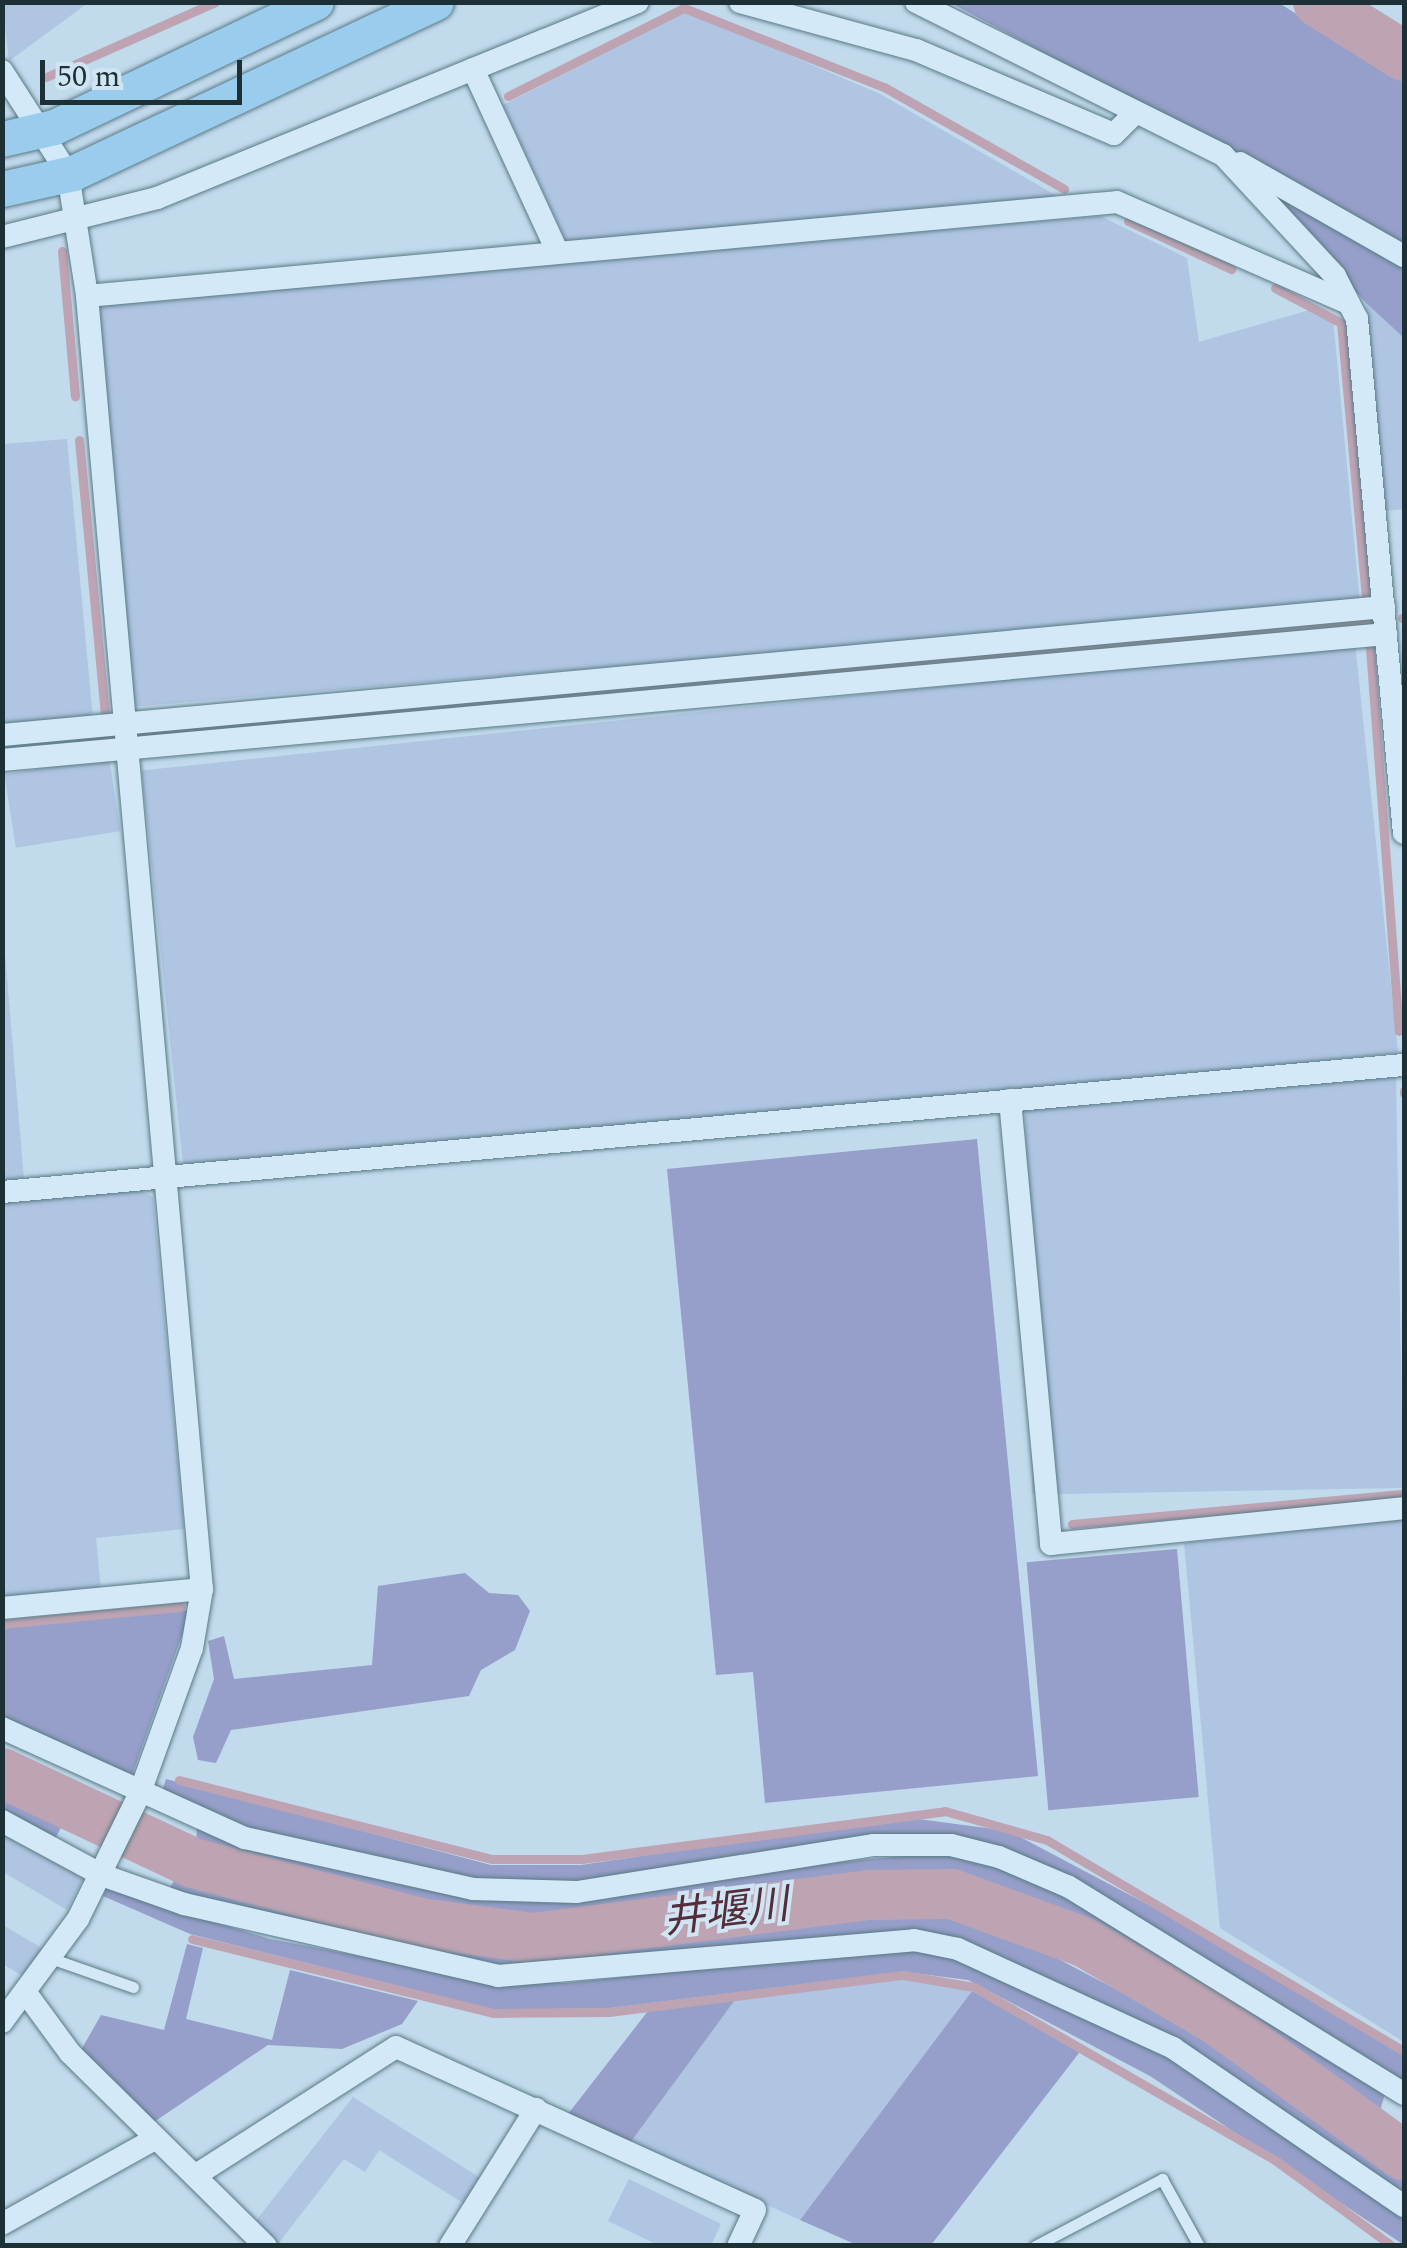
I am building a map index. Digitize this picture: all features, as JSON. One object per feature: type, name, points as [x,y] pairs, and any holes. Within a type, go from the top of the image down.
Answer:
[{"type":"main road","points":[[2,138],[46,129],[316,2]]},
{"type":"main road","points":[[2,189],[68,174],[436,2]]},
{"type":"street","points":[[2,237],[157,198],[638,2]]},
{"type":"street","points":[[740,2],[916,50],[1114,134],[1134,114]]},
{"type":"street","points":[[916,2],[1134,114],[1224,155],[1404,256]]},
{"type":"street","points":[[474,69],[557,252]]},
{"type":"street","points":[[2,71],[46,129],[68,174],[87,296],[159,1176],[202,1589],[192,1648],[141,1791],[104,1871],[50,1958],[2,2022]]},
{"type":"street","points":[[1224,155],[1335,276],[1357,319],[1404,833]]},
{"type":"street","points":[[87,296],[1117,202],[1346,302]]},
{"type":"street","points":[[2,735],[1384,607]]},
{"type":"street","points":[[2,760],[1386,634]]},
{"type":"street","points":[[2,1192],[1404,1065]]},
{"type":"street","points":[[1010,1100],[1051,1544],[1404,1508]]},
{"type":"street","points":[[2,1608],[202,1589]]},
{"type":"street","points":[[2,1728],[245,1838],[473,1888],[577,1892],[874,1845],[951,1845],[1000,1857],[1069,1887],[1404,2094]]},
{"type":"street","points":[[2,1822],[104,1871],[291,1936],[498,1976],[914,1940],[958,1949],[1173,2048],[1404,2206]]},
{"type":"street","points":[[26,1993],[153,2140],[196,2175],[266,2246]]},
{"type":"street","points":[[196,2175],[396,2046],[755,2210],[738,2246]]},
{"type":"street","points":[[450,2246],[536,2109]]},
{"type":"street","points":[[2,2224],[153,2140]]},
{"type":"lane","points":[[50,1958],[134,1987]]},
{"type":"lane","points":[[1035,2246],[1162,2178],[1199,2246]]},
{"type":"shaded area","points":[[3,2],[88,3],[9,61]]},
{"type":"shaded area","points":[[951,3],[1279,3],[1404,82],[1404,247]]},
{"type":"shaded area","points":[[687,11],[880,94],[1064,200],[566,241],[503,105]]},
{"type":"shaded area","points":[[1250,175],[1404,263],[1404,338],[1366,303]]},
{"type":"shaded area","points":[[1100,216],[1187,258],[1199,342],[1313,309],[1333,318],[1360,604],[130,707],[96,311],[107,302]]},
{"type":"shaded area","points":[[1366,303],[1404,338],[1404,509],[1385,511]]},
{"type":"shaded area","points":[[67,439],[93,720],[3,727],[3,444]]},
{"type":"shaded area","points":[[1355,643],[1398,1053],[185,1180],[142,771]]},
{"type":"shaded area","points":[[109,758],[121,831],[16,848],[4,775]]},
{"type":"shaded area","points":[[2,918],[24,1180],[2,1182]]},
{"type":"shaded area","points":[[1396,1077],[1403,1488],[1032,1494],[1025,1083]]},
{"type":"shaded area","points":[[977,1139],[1038,1776],[765,1803],[753,1672],[716,1675],[667,1169]]},
{"type":"shaded area","points":[[138,1189],[153,1197],[184,1529],[96,1538],[101,1592],[3,1602],[3,1202]]},
{"type":"shaded area","points":[[1404,1519],[1404,2042],[1220,1928],[1184,1543]]},
{"type":"shaded area","points":[[1177,1549],[1199,1797],[1048,1810],[1027,1562]]},
{"type":"shaded area","points":[[465,1573],[489,1593],[518,1595],[530,1611],[515,1650],[481,1670],[469,1696],[231,1730],[216,1763],[198,1760],[193,1737],[214,1679],[208,1641],[224,1636],[234,1679],[372,1665],[378,1586]]},
{"type":"shaded area","points":[[191,1610],[132,1775],[3,1718],[3,1627]]},
{"type":"shaded area","points":[[2,1779],[66,1818],[54,1841],[3,1813]]},
{"type":"shaded area","points":[[166,1779],[491,1865],[581,1865],[903,1817],[1009,1831],[1211,1938],[1404,2056],[1404,2089],[1224,1973],[953,1839],[584,1884],[478,1883],[248,1833],[163,1789]]},
{"type":"shaded area","points":[[197,1823],[468,1896],[946,1852],[1054,1886],[1386,2091],[1377,2120],[1216,2007],[1051,1912],[959,1881],[855,1880],[596,1923],[492,1925],[196,1850]]},
{"type":"shaded area","points":[[3,1830],[86,1873],[67,1910],[3,1872]]},
{"type":"shaded area","points":[[179,1871],[424,1933],[515,1947],[932,1911],[1007,1932],[1201,2034],[1404,2170],[1404,2197],[1176,2042],[986,1950],[923,1935],[500,1970],[169,1890]]},
{"type":"shaded area","points":[[106,1889],[270,1939],[491,1981],[566,1983],[908,1947],[995,1966],[1223,2087],[1404,2212],[1404,2245],[1150,2076],[968,1980],[905,1972],[610,2008],[494,2010],[190,1934],[103,1896]]},
{"type":"shaded area","points":[[3,1925],[45,1950],[24,1977],[3,1964]]},
{"type":"shaded area","points":[[187,1944],[203,1948],[186,2019],[272,2040],[290,1970],[418,2001],[402,2024],[342,2049],[268,2045],[151,2124],[80,2052],[101,2015],[164,2030]]},
{"type":"shaded area","points":[[905,1977],[972,1991],[800,2220],[630,2143],[735,2000]]},
{"type":"shaded area","points":[[972,1991],[1082,2049],[931,2245],[857,2245],[800,2220]]},
{"type":"shaded area","points":[[735,2000],[630,2143],[568,2114],[648,2011]]},
{"type":"shaded area","points":[[353,2097],[482,2179],[466,2205],[379,2150],[365,2172],[344,2159],[277,2245],[255,2222]]},
{"type":"shaded area","points":[[629,2179],[721,2224],[711,2245],[658,2245],[608,2221]]},
{"type":"waterway","points":[[46,77],[215,2]]},
{"type":"waterway","points":[[1318,2],[1404,56]]},
{"type":"waterway","points":[[508,96],[684,8],[884,87],[1064,189]]},
{"type":"waterway","points":[[1128,221],[1231,269]]},
{"type":"waterway","points":[[62,251],[75,396]]},
{"type":"waterway","points":[[1275,288],[1341,323],[1366,600]]},
{"type":"waterway","points":[[79,440],[105,714]]},
{"type":"waterway","points":[[142,736],[1368,622]]},
{"type":"waterway","points":[[1370,648],[1399,1031]]},
{"type":"waterway","points":[[80,742],[105,739]]},
{"type":"waterway","points":[[1072,1524],[1404,1494]]},
{"type":"waterway","points":[[2,1624],[180,1607]]},
{"type":"waterway","name":"井堰川","points":[[2,1773],[193,1863],[420,1923],[533,1938],[869,1895],[952,1894],[1084,1942],[1217,2020],[1404,2156]]},
{"type":"waterway","points":[[179,1780],[492,1859],[582,1859],[945,1811],[1047,1840],[1404,2051]]},
{"type":"waterway","points":[[192,1939],[493,2013],[609,2012],[903,1975],[974,1987],[1275,2160],[1392,2246]]}]
